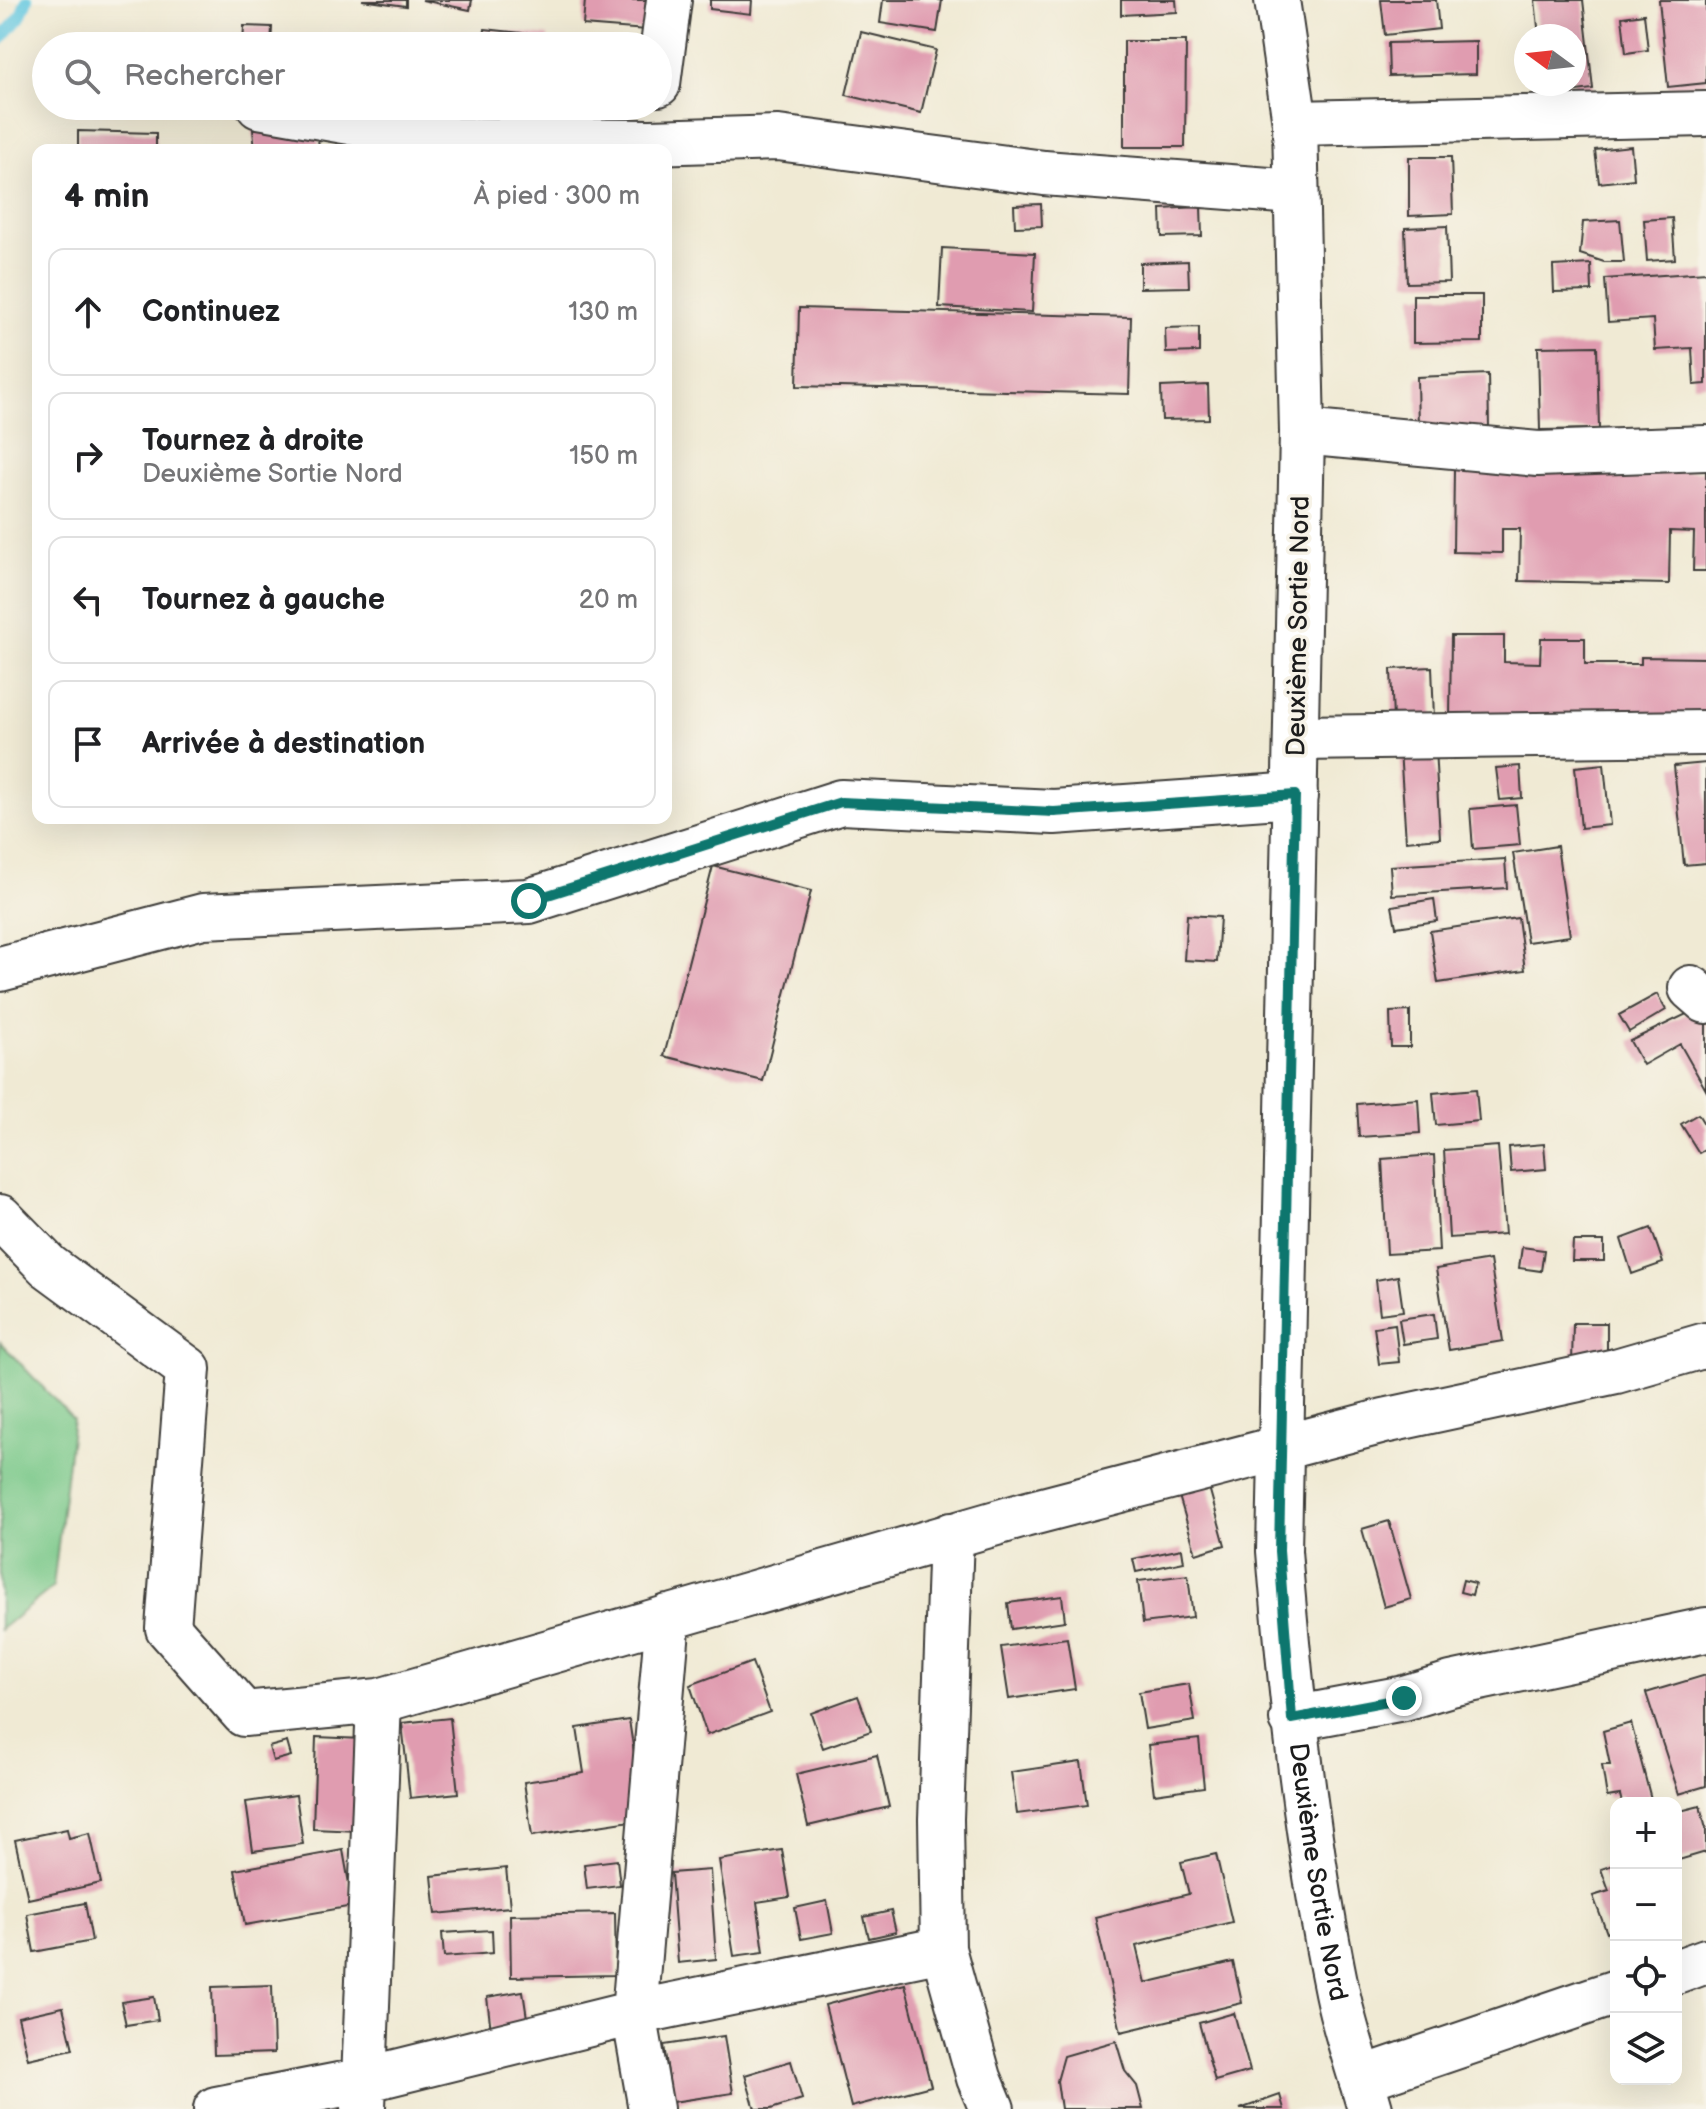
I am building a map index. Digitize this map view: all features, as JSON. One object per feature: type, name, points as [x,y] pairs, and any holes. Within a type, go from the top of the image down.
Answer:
[{"type":"street","points":[[665,32],[669,0]]},
{"type":"street","name":"Deuxième Sortie Nord","points":[[1277,0],[1295,123],[1302,432],[1279,1551],[1292,1719],[1338,1994],[1366,2094]]},
{"type":"street","points":[[1295,123],[1706,114]]},
{"type":"street","points":[[339,120],[453,140],[653,124],[1044,173],[1296,192]]},
{"type":"street","points":[[1302,432],[1538,454],[1706,448]]},
{"type":"street","points":[[1298,738],[1706,733]]},
{"type":"street","points":[[0,969],[203,916],[529,901],[841,802],[1054,812],[1295,795]]},
{"type":"street","points":[[0,1217],[48,1266],[188,1369],[168,1628],[244,1714],[379,1701],[951,1535],[1384,1421],[1616,1371],[1706,1345]]},
{"type":"street","points":[[951,1535],[941,1819],[943,1949],[979,2078],[992,2109]]},
{"type":"street","points":[[651,2109],[634,2013],[668,1617]]},
{"type":"street","points":[[1292,1719],[1404,1698],[1451,1684],[1706,1630]]},
{"type":"street","points":[[363,2094],[379,1701]]},
{"type":"street","points":[[216,2109],[363,2094],[634,2013],[943,1949]]},
{"type":"street","points":[[1682,1970],[1706,1961]]},
{"type":"street","points":[[1366,2094],[1610,1994]]},
{"type":"green space","points":[[0,1342],[73,1419],[53,1587],[0,1630]]},
{"type":"building","points":[[362,0],[406,0],[406,6]]},
{"type":"building","points":[[422,0],[472,0],[470,10]]},
{"type":"building","points":[[585,0],[649,0],[646,30],[583,25]]},
{"type":"building","points":[[710,0],[752,0],[751,14],[710,9]]},
{"type":"building","points":[[883,0],[942,0],[937,32],[880,23]]},
{"type":"building","points":[[1121,0],[1176,0],[1177,12],[1121,15]]},
{"type":"building","points":[[1381,0],[1436,0],[1439,29],[1385,35]]},
{"type":"building","points":[[1535,0],[1583,0],[1586,24],[1538,24]]},
{"type":"building","points":[[1659,0],[1706,0],[1706,83],[1668,87]]},
{"type":"building","points":[[1644,14],[1648,50],[1626,53],[1622,17]]},
{"type":"building","points":[[244,26],[272,27],[272,32],[244,32]]},
{"type":"building","points":[[1586,27],[1593,89],[1586,90]]},
{"type":"building","points":[[485,29],[512,32],[485,32]]},
{"type":"building","points":[[861,32],[936,50],[921,113],[846,95]]},
{"type":"building","points":[[1124,41],[1186,41],[1185,147],[1124,147]]},
{"type":"building","points":[[1476,41],[1476,74],[1389,76],[1388,43]]},
{"type":"building","points":[[317,123],[319,144],[254,144],[253,129]]},
{"type":"building","points":[[78,131],[156,133],[156,144],[78,144]]},
{"type":"building","points":[[1631,146],[1634,179],[1599,183],[1595,150]]},
{"type":"building","points":[[1409,157],[1451,157],[1453,214],[1409,216]]},
{"type":"building","points":[[1041,204],[1042,226],[1015,227],[1014,205]]},
{"type":"building","points":[[1201,207],[1202,236],[1162,237],[1161,209]]},
{"type":"building","points":[[1672,218],[1675,259],[1647,261],[1644,220]]},
{"type":"building","points":[[1620,220],[1624,262],[1604,262],[1580,254],[1583,222]]},
{"type":"building","points":[[1447,226],[1449,282],[1407,283],[1405,228]]},
{"type":"building","points":[[942,248],[1035,253],[1032,312],[939,307]]},
{"type":"building","points":[[1188,261],[1189,287],[1140,288],[1140,263]]},
{"type":"building","points":[[1591,264],[1592,291],[1554,292],[1553,266]]},
{"type":"building","points":[[1706,272],[1706,384],[1694,385],[1692,348],[1655,350],[1653,319],[1608,322],[1605,279]]},
{"type":"building","points":[[1413,295],[1482,295],[1482,342],[1413,343]]},
{"type":"building","points":[[799,308],[1131,317],[1129,394],[797,386]]},
{"type":"building","points":[[1199,327],[1199,352],[1166,353],[1165,328]]},
{"type":"building","points":[[1597,346],[1599,429],[1540,430],[1538,347]]},
{"type":"building","points":[[1488,374],[1489,429],[1418,431],[1417,377]]},
{"type":"building","points":[[1208,385],[1209,419],[1162,420],[1161,387]]},
{"type":"building","points":[[1454,468],[1706,471],[1706,571],[1693,571],[1694,532],[1670,531],[1669,584],[1519,581],[1520,529],[1502,529],[1502,553],[1453,552]]},
{"type":"building","points":[[1451,636],[1504,636],[1504,662],[1540,663],[1541,638],[1585,638],[1585,664],[1641,664],[1641,657],[1706,658],[1706,724],[1450,721]]},
{"type":"building","points":[[1432,667],[1434,718],[1393,720],[1391,669]]},
{"type":"building","points":[[1435,748],[1440,838],[1406,841],[1400,750]]},
{"type":"building","points":[[1706,763],[1706,863],[1684,865],[1674,766]]},
{"type":"building","points":[[1604,764],[1610,825],[1581,828],[1575,767]]},
{"type":"building","points":[[1520,766],[1522,798],[1500,800],[1496,768]]},
{"type":"building","points":[[1516,805],[1520,845],[1473,849],[1470,809]]},
{"type":"building","points":[[1557,846],[1570,936],[1527,942],[1513,853]]},
{"type":"building","points":[[1505,859],[1507,888],[1392,895],[1390,866]]},
{"type":"building","points":[[713,866],[811,891],[763,1081],[664,1056]]},
{"type":"building","points":[[1434,899],[1437,921],[1396,927],[1392,906]]},
{"type":"building","points":[[1187,915],[1220,917],[1217,962],[1184,960]]},
{"type":"building","points":[[1518,918],[1525,970],[1438,983],[1430,931]]},
{"type":"building","points":[[1657,994],[1666,1010],[1629,1032],[1619,1015]]},
{"type":"building","points":[[1697,1009],[1706,1025],[1706,1090],[1680,1044],[1643,1065],[1630,1041]]},
{"type":"building","points":[[1410,1011],[1410,1047],[1391,1047],[1390,1012]]},
{"type":"building","points":[[1476,1089],[1479,1121],[1436,1125],[1433,1093]]},
{"type":"building","points":[[1418,1099],[1420,1133],[1359,1137],[1357,1104]]},
{"type":"building","points":[[1698,1114],[1706,1127],[1706,1149],[1699,1153],[1681,1124]]},
{"type":"building","points":[[1544,1144],[1546,1169],[1511,1172],[1509,1147]]},
{"type":"building","points":[[1498,1146],[1505,1234],[1449,1238],[1444,1150]]},
{"type":"building","points":[[1434,1155],[1439,1251],[1387,1254],[1382,1159]]},
{"type":"building","points":[[1651,1228],[1663,1263],[1632,1274],[1621,1239]]},
{"type":"building","points":[[1573,1241],[1604,1241],[1604,1261],[1572,1261]]},
{"type":"building","points":[[1522,1247],[1544,1250],[1541,1271],[1519,1268]]},
{"type":"building","points":[[1490,1260],[1503,1341],[1449,1350],[1436,1269]]},
{"type":"building","points":[[1398,1276],[1403,1311],[1380,1314],[1376,1280]]},
{"type":"building","points":[[1434,1314],[1437,1339],[1403,1344],[1399,1319]]},
{"type":"building","points":[[1573,1323],[1607,1323],[1607,1364],[1572,1363]]},
{"type":"building","points":[[1395,1324],[1399,1362],[1379,1364],[1374,1327]]},
{"type":"building","points":[[1207,1480],[1225,1545],[1196,1554],[1177,1489]]},
{"type":"building","points":[[1389,1521],[1411,1599],[1384,1607],[1362,1529]]},
{"type":"building","points":[[1182,1549],[1184,1562],[1136,1572],[1133,1559]]},
{"type":"building","points":[[1188,1575],[1193,1617],[1143,1623],[1138,1581]]},
{"type":"building","points":[[1463,1580],[1475,1583],[1472,1595],[1460,1592]]},
{"type":"building","points":[[1062,1596],[1065,1621],[1011,1629],[1008,1603]]},
{"type":"building","points":[[1067,1638],[1075,1689],[1009,1699],[1001,1647]]},
{"type":"building","points":[[752,1662],[770,1712],[707,1735],[690,1685]]},
{"type":"building","points":[[1706,1675],[1706,1786],[1679,1794],[1646,1693]]},
{"type":"building","points":[[1189,1684],[1195,1721],[1145,1729],[1139,1692]]},
{"type":"building","points":[[858,1696],[871,1731],[823,1748],[811,1713]]},
{"type":"building","points":[[450,1718],[458,1793],[410,1798],[402,1723]]},
{"type":"building","points":[[629,1720],[644,1819],[532,1836],[524,1782],[584,1773],[577,1728]]},
{"type":"building","points":[[1631,1723],[1650,1797],[1607,1797],[1602,1765],[1610,1765],[1603,1731]]},
{"type":"building","points":[[316,1737],[363,1739],[359,1831],[313,1829]]},
{"type":"building","points":[[1199,1739],[1204,1787],[1154,1794],[1148,1745]]},
{"type":"building","points":[[287,1742],[291,1756],[273,1761],[269,1747]]},
{"type":"building","points":[[877,1755],[889,1807],[808,1826],[796,1774]]},
{"type":"building","points":[[1081,1762],[1087,1805],[1017,1814],[1011,1772]]},
{"type":"building","points":[[296,1795],[303,1844],[253,1851],[246,1802]]},
{"type":"building","points":[[1700,1806],[1706,1829],[1706,1852],[1682,1859],[1682,1810]]},
{"type":"building","points":[[67,1829],[69,1838],[90,1833],[101,1883],[28,1899],[15,1840]]},
{"type":"building","points":[[343,1850],[353,1906],[245,1925],[235,1870]]},
{"type":"building","points":[[782,1850],[790,1897],[757,1902],[764,1952],[734,1956],[719,1860]]},
{"type":"building","points":[[1216,1854],[1232,1922],[1136,1946],[1145,1983],[1233,1962],[1242,2003],[1121,2032],[1095,1917],[1189,1894],[1181,1862]]},
{"type":"building","points":[[617,1860],[620,1885],[587,1889],[584,1864]]},
{"type":"building","points":[[1610,1866],[1610,1932],[1607,1933],[1593,1896],[1609,1891],[1601,1869]]},
{"type":"building","points":[[506,1868],[510,1907],[436,1914],[432,1876]]},
{"type":"building","points":[[710,1870],[716,1959],[678,1963],[671,1873]]},
{"type":"building","points":[[827,1901],[833,1933],[801,1939],[795,1908]]},
{"type":"building","points":[[85,1903],[92,1941],[34,1952],[27,1914]]},
{"type":"building","points":[[891,1911],[896,1932],[869,1938],[864,1917]]},
{"type":"building","points":[[615,1913],[616,1975],[511,1977],[510,1915]]},
{"type":"building","points":[[492,1930],[493,1953],[444,1957],[442,1933]]},
{"type":"building","points":[[905,1984],[931,2086],[851,2107],[825,2005]]},
{"type":"building","points":[[272,1985],[274,2053],[214,2055],[212,1987]]},
{"type":"building","points":[[523,1991],[528,2025],[491,2031],[487,1997]]},
{"type":"building","points":[[154,1997],[158,2020],[126,2025],[121,2002]]},
{"type":"building","points":[[63,2007],[73,2049],[28,2059],[18,2017]]},
{"type":"building","points":[[1234,2013],[1250,2071],[1215,2081],[1199,2023]]},
{"type":"building","points":[[724,2036],[733,2093],[672,2102],[664,2045]]},
{"type":"building","points":[[1116,2041],[1125,2071],[1137,2086],[1143,2109],[1061,2109],[1057,2081],[1064,2056]]},
{"type":"building","points":[[791,2061],[802,2099],[771,2109],[755,2109],[745,2075]]},
{"type":"building","points":[[1280,2095],[1284,2109],[1240,2109]]},
{"type":"waterway","points":[[0,40],[20,17],[27,0]]},
{"type":"route","points":[[529,901],[841,802],[1054,812],[1295,795],[1279,1551],[1292,1719],[1404,1698]]}]
